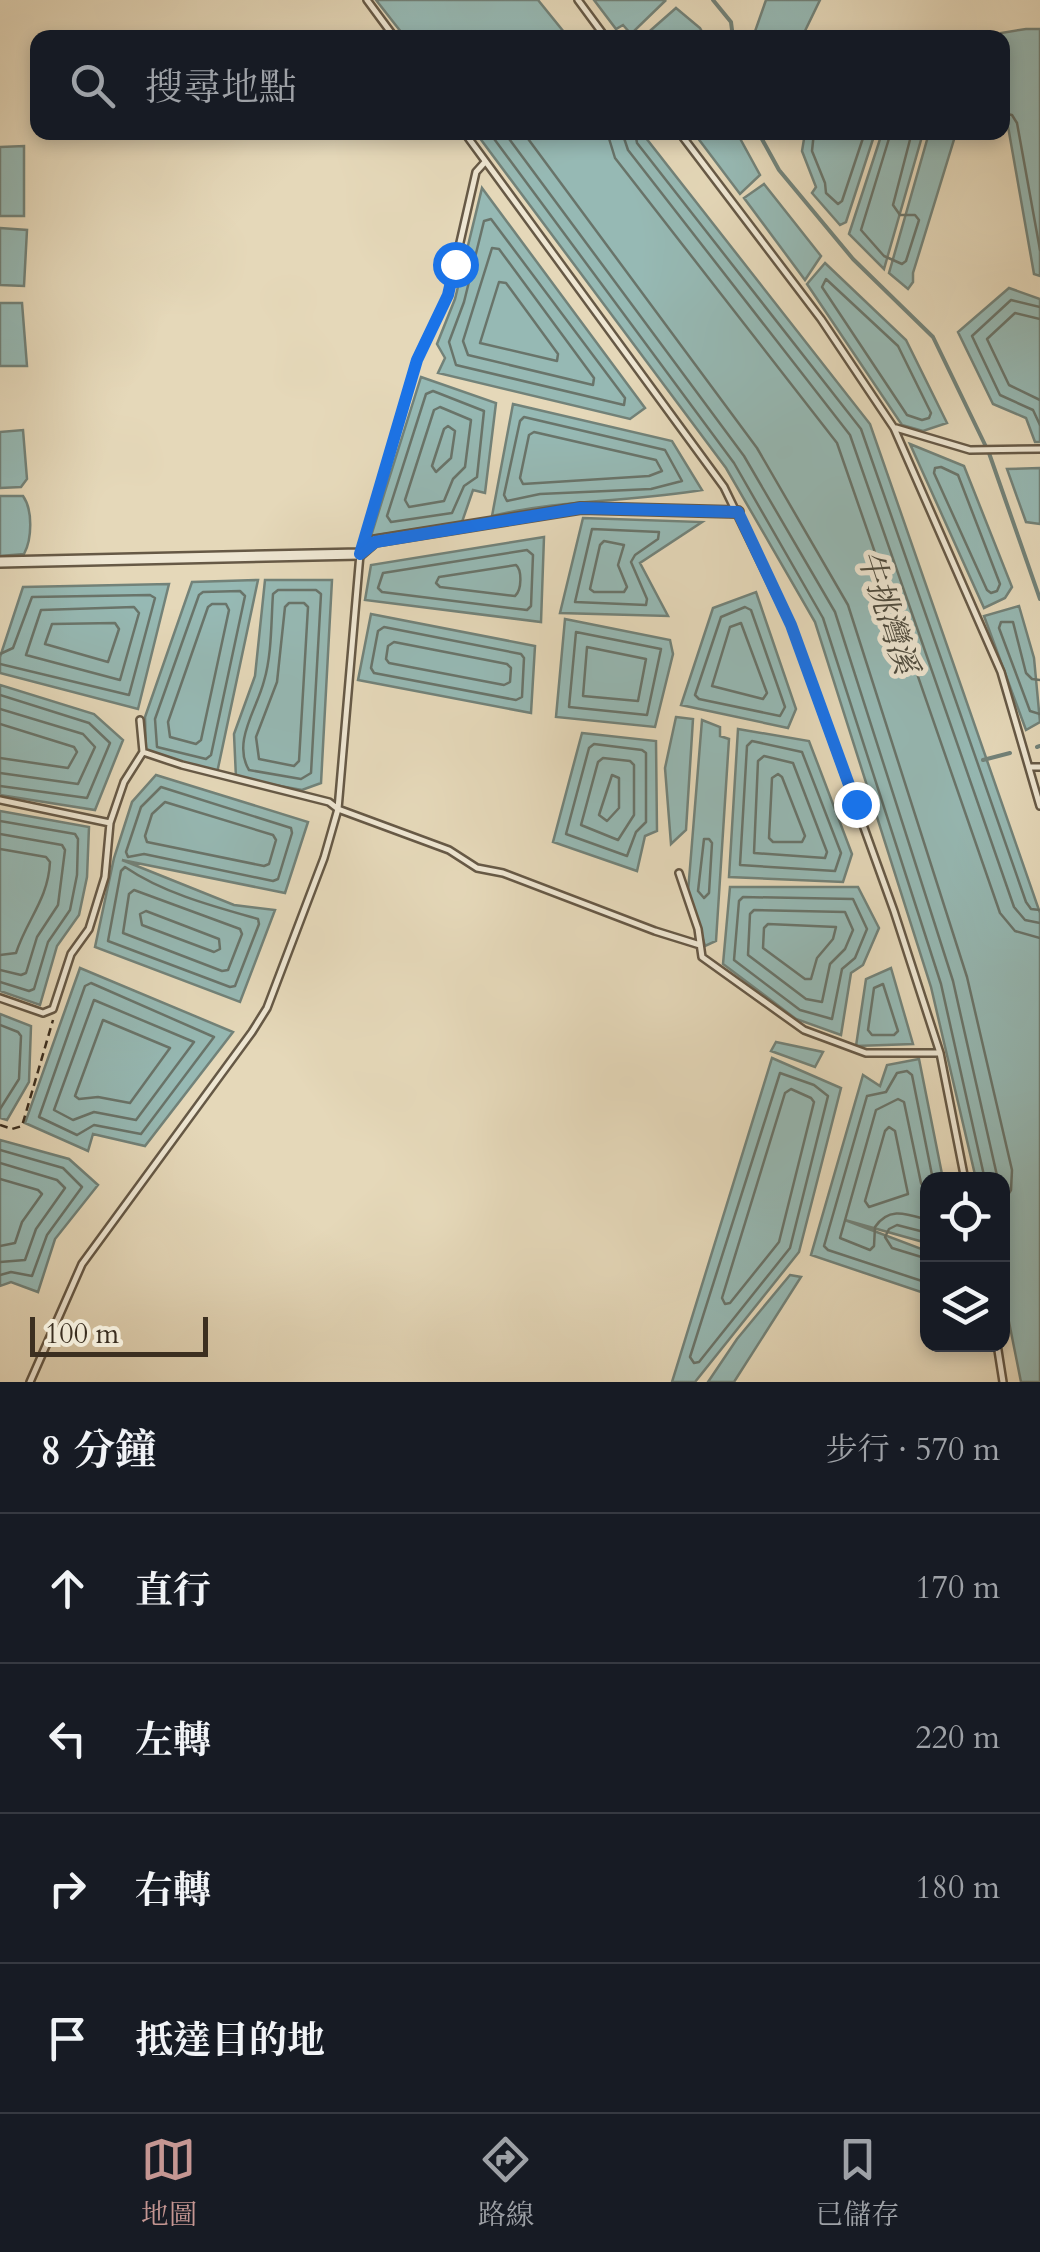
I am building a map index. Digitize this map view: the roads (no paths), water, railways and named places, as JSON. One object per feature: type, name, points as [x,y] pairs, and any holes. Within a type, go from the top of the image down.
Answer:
[{"type":"street","points":[[0,562],[360,554],[375,542],[581,508],[738,512]]},
{"type":"lane","points":[[367,0],[389,30]]},
{"type":"lane","points":[[578,0],[600,30]]},
{"type":"lane","points":[[470,140],[724,487],[738,512],[791,625],[894,910],[940,1053],[963,1172]]},
{"type":"lane","points":[[685,140],[822,319],[894,428],[1001,672],[1040,806]]},
{"type":"lane","points":[[30,1382],[82,1264],[267,1008],[324,858],[338,809],[360,554],[417,360],[448,295],[476,172],[485,162]]},
{"type":"lane","points":[[894,428],[970,450],[1040,449]]},
{"type":"lane","points":[[0,998],[43,1013],[53,1009],[64,971],[89,929],[105,877],[110,823],[124,782],[143,752],[140,720]]},
{"type":"lane","points":[[143,752],[182,766],[329,802],[338,809],[449,850],[477,868],[503,873],[700,945]]},
{"type":"lane","points":[[1029,767],[1040,767]]},
{"type":"lane","points":[[0,800],[110,823]]},
{"type":"lane","points":[[679,872],[702,957],[804,1030],[866,1053],[940,1053]]},
{"type":"lane","points":[[998,1352],[1003,1382]]},
{"type":"water","points":[[376,0],[538,0],[562,30],[400,30]]},
{"type":"water","points":[[594,0],[665,1],[635,30],[623,25],[616,29]]},
{"type":"water","points":[[766,0],[820,0],[805,30],[755,30]]},
{"type":"water","points":[[676,8],[701,30],[651,30]]},
{"type":"water","points":[[1040,29],[1040,276],[1034,274],[1010,138],[1010,32]]},
{"type":"water","name":"牛挑灣溪","points":[[481,140],[647,140],[870,424],[1040,913],[1040,1382],[1021,1382],[1010,1327],[1010,1172],[974,1172],[931,987],[815,622],[726,468]]},
{"type":"water","points":[[699,140],[741,140],[760,175],[740,194]]},
{"type":"water","points":[[804,140],[873,140],[846,222],[840,225],[812,193],[816,187],[802,151]]},
{"type":"water","points":[[880,140],[921,140],[884,269],[849,234]]},
{"type":"water","points":[[927,140],[954,140],[913,282],[908,289],[889,273]]},
{"type":"water","points":[[24,146],[24,216],[0,216],[0,147]]},
{"type":"water","points":[[764,184],[821,256],[805,280],[744,198]]},
{"type":"water","points":[[482,188],[645,408],[630,419],[438,373],[445,358],[437,344],[455,299]]},
{"type":"water","points":[[0,228],[27,230],[24,286],[0,285]]},
{"type":"water","points":[[825,263],[906,340],[947,423],[923,431],[902,425],[807,284]]},
{"type":"water","points":[[1009,288],[1040,299],[1040,442],[1035,442],[1026,418],[993,404],[958,332]]},
{"type":"water","points":[[0,303],[22,303],[27,366],[0,366]]},
{"type":"water","points":[[421,377],[496,403],[485,493],[473,490],[462,522],[371,536]]},
{"type":"water","points":[[513,404],[672,441],[702,490],[544,506],[492,516]]},
{"type":"water","points":[[23,430],[27,479],[21,487],[0,488],[0,432]]},
{"type":"water","points":[[910,444],[964,466],[1012,587],[1005,598],[984,608]]},
{"type":"water","points":[[1040,468],[1040,524],[1026,522],[1007,469]]},
{"type":"water","points":[[0,496],[23,496],[26,502],[30,525],[24,554],[0,556]]},
{"type":"water","points":[[583,518],[702,522],[640,563],[668,616],[560,613]]},
{"type":"water","points":[[544,537],[541,622],[365,600],[371,565]]},
{"type":"water","points":[[258,580],[217,773],[146,755],[145,717],[192,582]]},
{"type":"water","points":[[265,580],[332,580],[321,783],[302,790],[236,778],[234,734],[255,676]]},
{"type":"water","points":[[169,584],[138,709],[0,673],[0,657],[23,587]]},
{"type":"water","points":[[756,592],[796,709],[788,728],[681,705],[713,608]]},
{"type":"water","points":[[1019,606],[1034,658],[1040,722],[1026,730],[984,616]]},
{"type":"water","points":[[371,614],[535,646],[531,713],[358,680]]},
{"type":"water","points":[[565,619],[670,640],[673,654],[655,727],[556,717]]},
{"type":"water","points":[[0,685],[94,714],[123,740],[95,810],[0,795]]},
{"type":"water","points":[[676,717],[693,719],[686,830],[671,844],[665,768]]},
{"type":"water","points":[[702,720],[720,727],[720,736],[729,739],[716,941],[705,946],[688,892]]},
{"type":"water","points":[[738,729],[809,741],[852,854],[843,882],[729,877]]},
{"type":"water","points":[[582,733],[656,741],[657,831],[645,836],[637,871],[553,842]]},
{"type":"water","points":[[156,775],[308,822],[285,893],[122,860],[234,905],[275,910],[240,1002],[95,947],[114,858],[132,802]]},
{"type":"water","points":[[0,811],[89,827],[87,877],[79,915],[57,946],[40,1005],[0,991]]},
{"type":"water","points":[[730,887],[858,887],[879,928],[863,965],[851,973],[841,1035],[796,1019],[723,964]]},
{"type":"water","points":[[80,968],[233,1032],[145,1146],[93,1134],[88,1151],[25,1123]]},
{"type":"water","points":[[891,968],[913,1044],[856,1046],[866,979]]},
{"type":"water","points":[[0,1014],[31,1026],[29,1082],[7,1120],[0,1118]]},
{"type":"water","points":[[776,1042],[823,1052],[815,1067],[771,1051]]},
{"type":"water","points":[[772,1058],[841,1088],[799,1252],[695,1382],[672,1382]]},
{"type":"water","points":[[919,1059],[942,1172],[920,1172],[920,1241],[845,1220],[920,1248],[920,1292],[811,1255],[863,1075],[880,1086],[887,1065]]},
{"type":"water","points":[[0,1140],[69,1159],[98,1185],[55,1239],[38,1292],[11,1282],[0,1286]]},
{"type":"water","points":[[790,1275],[801,1277],[734,1382],[708,1382],[737,1339]]},
{"type":"waterway","points":[[713,0],[731,22],[732,30]]},
{"type":"waterway","points":[[762,140],[779,170],[853,259],[933,337],[989,453],[1040,599]]},
{"type":"waterway","points":[[983,760],[1010,753]]}]
